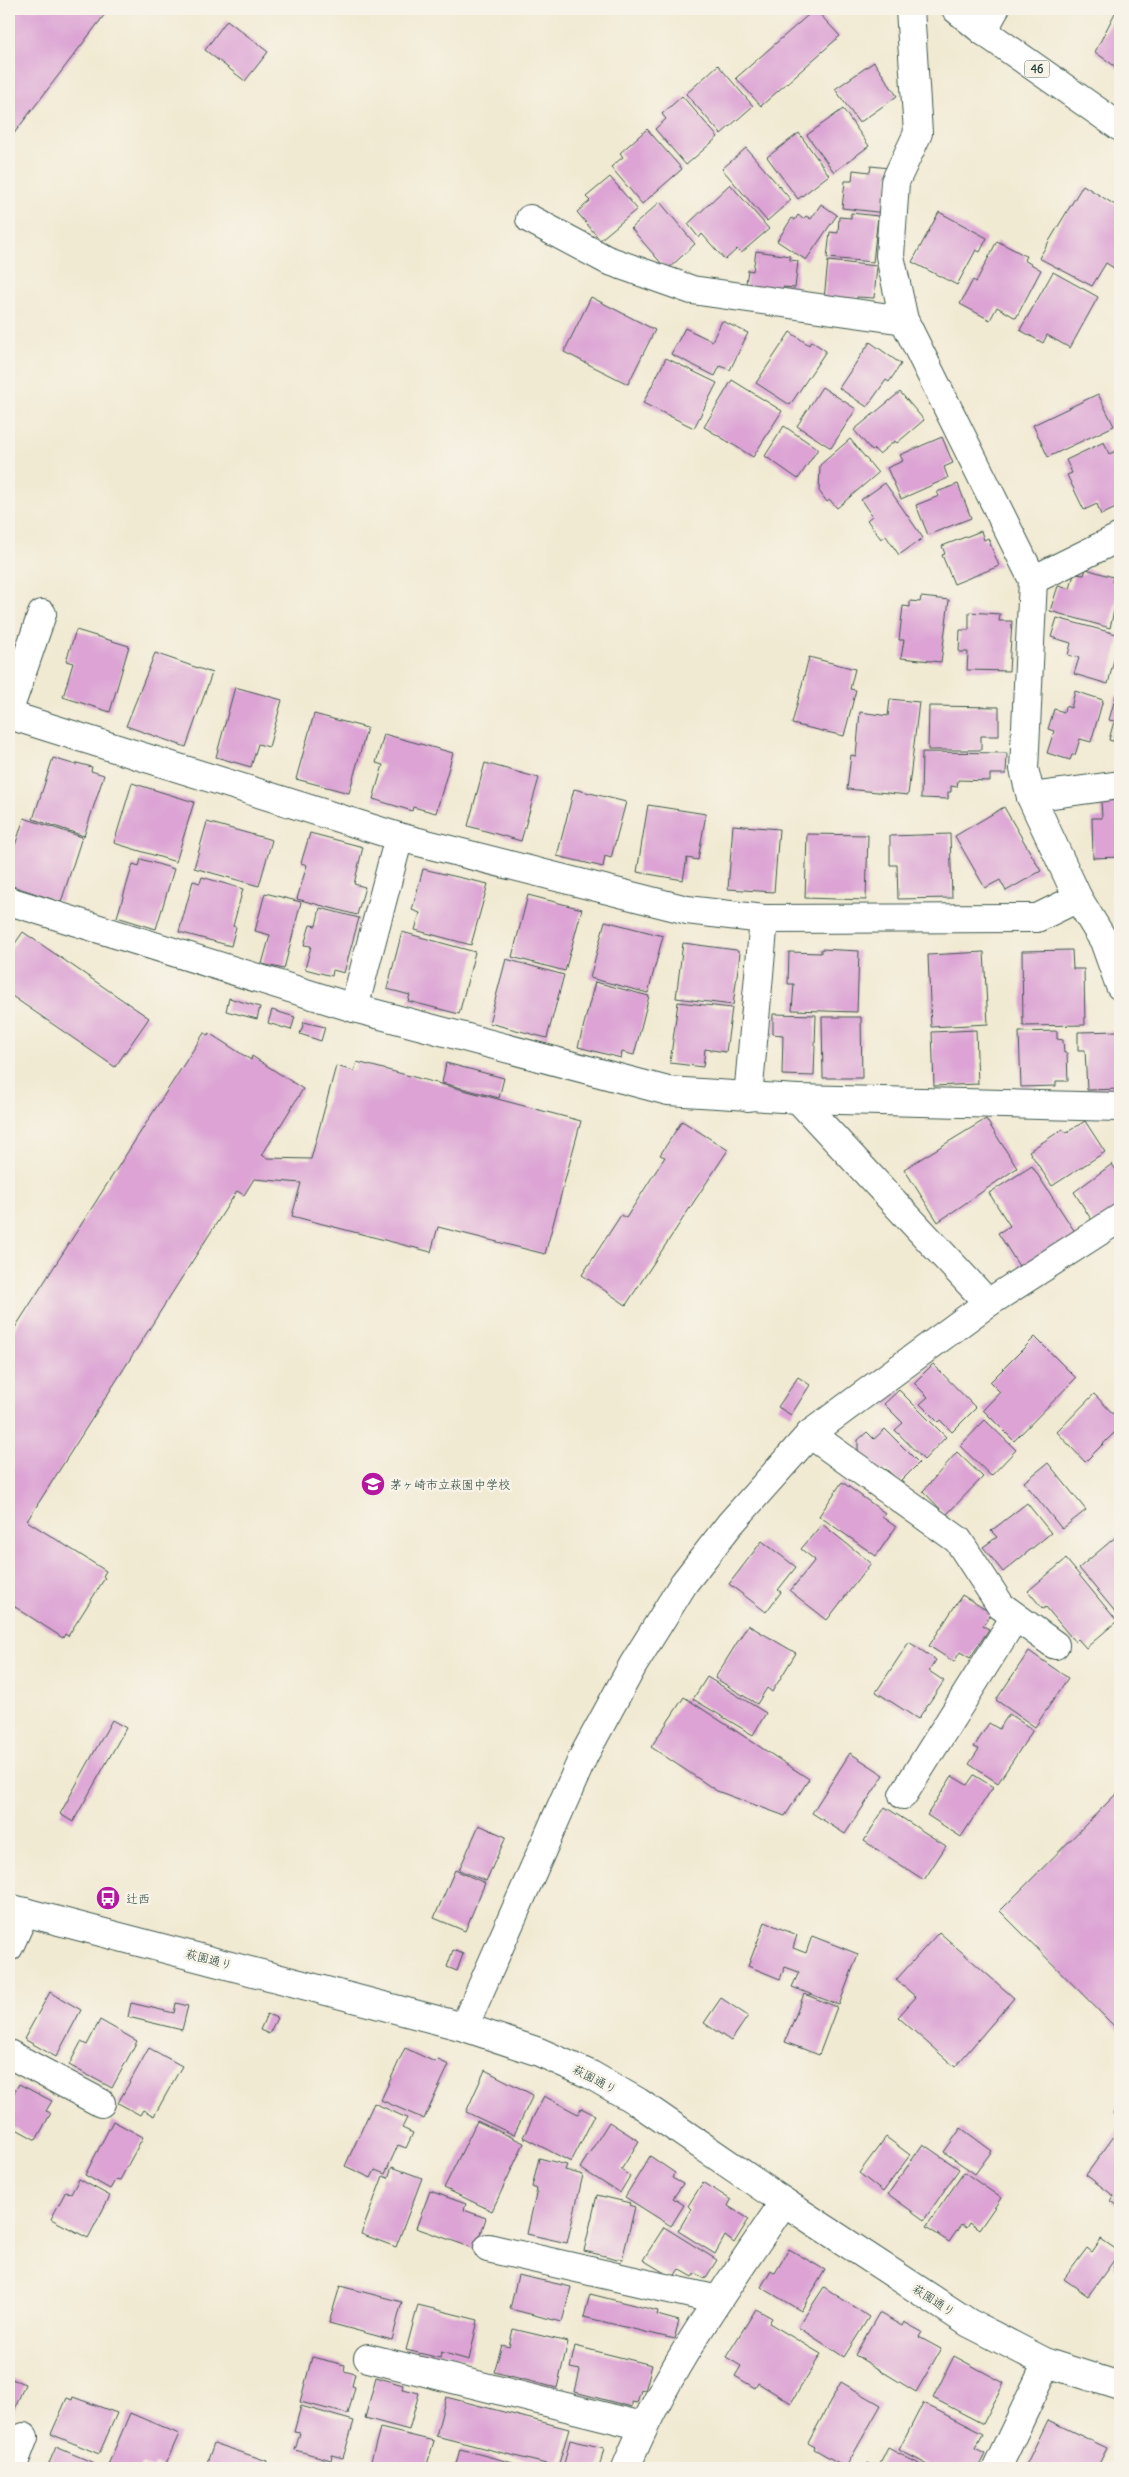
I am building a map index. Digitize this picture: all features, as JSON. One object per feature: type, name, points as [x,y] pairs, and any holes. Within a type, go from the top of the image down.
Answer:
[{"type":"street","points":[[910,9],[918,133],[896,182],[890,256],[904,320],[1033,580],[1024,768],[1031,797],[1078,898],[1104,941],[1120,986]]},
{"type":"street","name":"46","points":[[956,9],[989,20],[1120,126]]},
{"type":"street","points":[[530,219],[607,260],[692,290],[904,320]]},
{"type":"street","points":[[1033,580],[1120,537]]},
{"type":"street","points":[[9,710],[42,614]]},
{"type":"street","points":[[9,715],[399,837],[688,910],[764,919],[1037,918],[1078,898]]},
{"type":"street","points":[[1031,797],[1120,785]]},
{"type":"street","points":[[354,1008],[399,837]]},
{"type":"street","points":[[9,901],[354,1008],[668,1091],[798,1099],[1120,1107]]},
{"type":"street","points":[[748,1097],[764,919]]},
{"type":"street","points":[[798,1099],[988,1303]]},
{"type":"street","points":[[464,2027],[584,1755],[633,1665],[684,1583],[730,1524],[810,1434],[988,1303],[1120,1218]]},
{"type":"street","points":[[810,1434],[958,1540],[1001,1606],[1056,1644]]},
{"type":"street","points":[[903,1795],[1015,1617]]},
{"type":"street","points":[[9,1947],[17,1910]]},
{"type":"street","name":"萩園通り","points":[[17,1910],[464,2027],[539,2052],[591,2075],[638,2102],[784,2202],[969,2324],[1047,2362],[1120,2386]]},
{"type":"street","points":[[9,2054],[102,2103]]},
{"type":"street","points":[[626,2468],[643,2426],[718,2300],[784,2202]]},
{"type":"street","points":[[488,2248],[718,2300]]},
{"type":"street","points":[[368,2358],[643,2426]]},
{"type":"street","points":[[998,2468],[1047,2362]]},
{"type":"street","points":[[12,2468],[24,2437]]},
{"type":"building","points":[[9,9],[109,9],[9,140]]},
{"type":"building","points":[[815,9],[840,36],[761,106],[736,78]]},
{"type":"building","points":[[1117,9],[1120,9],[1120,70],[1095,52]]},
{"type":"building","points":[[227,20],[268,52],[245,81],[205,50]]},
{"type":"building","points":[[874,62],[897,96],[859,123],[835,89]]},
{"type":"building","points":[[718,65],[753,106],[721,134],[686,94]]},
{"type":"building","points":[[682,96],[718,137],[686,165],[655,129],[666,119],[662,114]]},
{"type":"building","points":[[843,109],[869,146],[834,172],[807,135]]},
{"type":"building","points":[[647,129],[682,169],[642,204],[611,167],[623,157],[620,153]]},
{"type":"building","points":[[799,133],[829,175],[798,199],[767,157]]},
{"type":"building","points":[[746,148],[791,200],[767,221],[722,169]]},
{"type":"building","points":[[871,166],[889,168],[885,213],[842,208],[845,181],[852,181],[853,170],[870,172]]},
{"type":"building","points":[[610,177],[637,209],[600,240],[577,212],[590,201],[586,197]]},
{"type":"building","points":[[730,184],[769,229],[741,253],[737,249],[725,260],[702,234],[699,238],[688,224]]},
{"type":"building","points":[[1083,185],[1120,208],[1120,272],[1106,263],[1092,286],[1039,258]]},
{"type":"building","points":[[660,202],[695,244],[667,270],[631,228]]},
{"type":"building","points":[[821,204],[837,215],[806,260],[777,241],[792,218],[795,220],[798,215],[803,219],[806,216],[811,219]]},
{"type":"building","points":[[939,212],[987,238],[980,252],[976,250],[957,285],[912,262]]},
{"type":"building","points":[[851,213],[878,216],[873,262],[827,258],[830,232],[838,233],[839,217],[851,218]]},
{"type":"building","points":[[997,241],[1026,256],[1024,260],[1041,270],[1016,318],[997,307],[990,320],[960,304],[973,280],[976,282]]},
{"type":"building","points":[[756,251],[790,256],[790,260],[798,261],[795,288],[783,287],[782,296],[745,290],[748,270],[753,271]]},
{"type":"building","points":[[828,261],[877,266],[874,298],[857,297],[856,302],[824,299]]},
{"type":"building","points":[[1053,272],[1098,297],[1070,348],[1047,335],[1043,343],[1020,330]]},
{"type":"building","points":[[591,297],[655,330],[628,384],[564,352]]},
{"type":"building","points":[[722,321],[748,333],[730,370],[720,366],[715,376],[671,354],[685,328],[712,341]]},
{"type":"building","points":[[790,332],[809,345],[811,341],[826,351],[790,405],[756,383]]},
{"type":"building","points":[[870,342],[901,364],[889,382],[886,380],[867,407],[839,388]]},
{"type":"building","points":[[666,358],[717,383],[694,428],[643,403]]},
{"type":"building","points":[[732,380],[782,411],[753,457],[704,427]]},
{"type":"building","points":[[822,387],[856,409],[831,448],[797,426]]},
{"type":"building","points":[[900,392],[924,420],[897,443],[895,441],[879,454],[874,449],[872,451],[854,430]]},
{"type":"building","points":[[1098,394],[1114,426],[1048,457],[1033,425]]},
{"type":"building","points":[[784,426],[818,449],[798,479],[765,456]]},
{"type":"building","points":[[942,437],[953,463],[944,467],[948,478],[901,499],[887,468],[903,461],[900,455]]},
{"type":"building","points":[[850,439],[878,473],[837,508],[830,500],[827,502],[819,491],[820,465]]},
{"type":"building","points":[[1104,442],[1109,454],[1120,449],[1120,506],[1101,515],[1097,504],[1084,510],[1067,475],[1072,473],[1066,460]]},
{"type":"building","points":[[885,483],[923,538],[899,555],[886,536],[881,539],[867,520],[872,516],[861,500]]},
{"type":"building","points":[[958,484],[971,518],[928,535],[916,505],[939,496],[937,492]]},
{"type":"building","points":[[981,531],[984,540],[988,538],[999,566],[954,584],[942,555],[945,554],[942,546]]},
{"type":"building","points":[[1086,569],[1113,577],[1112,582],[1120,584],[1110,628],[1050,611],[1058,586],[1070,589],[1074,574],[1084,575]]},
{"type":"building","points":[[921,597],[949,600],[941,662],[901,658],[904,640],[899,640],[903,606],[910,607],[910,601],[920,602]]},
{"type":"building","points":[[969,612],[1000,614],[999,621],[1012,621],[1009,671],[967,670],[968,652],[959,652],[960,630],[969,630]]},
{"type":"building","points":[[1057,618],[1120,635],[1108,684],[1074,674],[1079,658],[1068,655],[1071,643],[1051,637]]},
{"type":"building","points":[[76,630],[129,646],[110,712],[63,697],[73,663],[66,661]]},
{"type":"building","points":[[9,642],[17,646],[9,665]]},
{"type":"building","points":[[155,653],[212,673],[186,747],[126,726]]},
{"type":"building","points":[[809,657],[855,669],[850,689],[856,690],[844,736],[792,724]]},
{"type":"building","points":[[235,687],[282,700],[269,747],[258,744],[251,767],[216,757]]},
{"type":"building","points":[[1075,691],[1103,700],[1091,742],[1080,739],[1075,755],[1072,755],[1070,760],[1047,753],[1054,731],[1048,729],[1054,709],[1064,712],[1065,706],[1071,708]]},
{"type":"building","points":[[1116,695],[1120,697],[1120,743],[1109,740],[1114,721],[1109,720]]},
{"type":"building","points":[[890,699],[919,702],[908,795],[847,789],[851,755],[856,756],[860,712],[888,716]]},
{"type":"building","points":[[929,706],[999,707],[999,736],[981,736],[981,750],[928,750]]},
{"type":"building","points":[[314,714],[367,728],[349,793],[296,779]]},
{"type":"building","points":[[384,734],[453,753],[436,813],[413,807],[412,811],[373,799],[383,765],[376,763]]},
{"type":"building","points":[[922,752],[1007,753],[1006,774],[990,774],[990,781],[958,780],[957,787],[951,786],[951,792],[948,792],[948,799],[921,798]]},
{"type":"building","points":[[53,758],[76,765],[77,763],[92,767],[91,771],[104,775],[84,836],[33,819]]},
{"type":"building","points":[[485,763],[539,778],[521,841],[468,826]]},
{"type":"building","points":[[132,783],[194,802],[176,862],[114,843]]},
{"type":"building","points":[[574,789],[626,802],[611,858],[605,856],[603,867],[557,856]]},
{"type":"building","points":[[1120,800],[1120,857],[1093,858],[1092,818],[1102,818],[1101,801]]},
{"type":"building","points":[[648,805],[706,814],[698,860],[687,858],[683,880],[637,872]]},
{"type":"building","points":[[1004,807],[1041,871],[1006,891],[1000,880],[985,888],[955,836]]},
{"type":"building","points":[[24,818],[82,837],[61,902],[9,885],[9,864]]},
{"type":"building","points":[[207,822],[272,840],[259,886],[194,868]]},
{"type":"building","points":[[733,825],[779,829],[774,892],[728,889]]},
{"type":"building","points":[[310,833],[363,847],[354,884],[365,887],[357,915],[297,899],[307,865],[301,863]]},
{"type":"building","points":[[807,834],[868,835],[866,900],[805,898]]},
{"type":"building","points":[[950,834],[952,898],[898,899],[897,865],[890,865],[890,836]]},
{"type":"building","points":[[141,859],[174,869],[156,929],[117,917],[133,864],[139,866]]},
{"type":"building","points":[[423,869],[488,884],[471,945],[415,930],[420,913],[412,910]]},
{"type":"building","points":[[202,877],[243,889],[233,926],[236,927],[231,946],[179,932],[193,881],[200,883]]},
{"type":"building","points":[[265,893],[301,902],[284,969],[262,964],[270,935],[255,931]]},
{"type":"building","points":[[528,895],[582,909],[565,971],[512,957]]},
{"type":"building","points":[[320,908],[359,918],[344,973],[333,970],[332,976],[305,969],[311,946],[304,945],[310,925],[316,926]]},
{"type":"building","points":[[605,921],[663,936],[648,993],[590,978]]},
{"type":"building","points":[[23,932],[149,1018],[115,1067],[9,994],[9,952]]},
{"type":"building","points":[[402,932],[475,952],[459,1014],[408,1001],[410,995],[387,989]]},
{"type":"building","points":[[683,943],[736,950],[740,953],[733,1005],[676,998]]},
{"type":"building","points":[[821,949],[859,951],[857,1012],[792,1010],[794,984],[788,984],[789,952],[821,953]]},
{"type":"building","points":[[1072,950],[1073,969],[1084,969],[1085,1025],[1023,1026],[1022,951]]},
{"type":"building","points":[[984,952],[988,1024],[931,1027],[928,955]]},
{"type":"building","points":[[506,959],[564,975],[547,1038],[489,1023]]},
{"type":"building","points":[[595,982],[649,996],[634,1055],[622,1052],[621,1058],[578,1047]]},
{"type":"building","points":[[229,998],[260,1007],[257,1019],[226,1011]]},
{"type":"building","points":[[678,1002],[732,1008],[726,1052],[705,1049],[703,1067],[670,1063]]},
{"type":"building","points":[[272,1010],[295,1017],[291,1030],[268,1023]]},
{"type":"building","points":[[773,1014],[816,1015],[814,1076],[782,1075],[783,1035],[773,1034]]},
{"type":"building","points":[[822,1017],[861,1017],[862,1078],[823,1078]]},
{"type":"building","points":[[304,1022],[325,1027],[321,1041],[300,1034]]},
{"type":"building","points":[[976,1030],[978,1084],[934,1086],[932,1032]]},
{"type":"building","points":[[1057,1031],[1057,1039],[1063,1040],[1064,1053],[1067,1053],[1068,1081],[1056,1081],[1056,1086],[1021,1087],[1019,1032]]},
{"type":"building","points":[[1120,1031],[1120,1089],[1087,1090],[1085,1050],[1078,1050],[1078,1032]]},
{"type":"building","points":[[204,1033],[208,1035],[209,1033],[251,1060],[252,1056],[303,1089],[262,1155],[267,1158],[311,1159],[336,1066],[354,1071],[357,1062],[581,1121],[545,1254],[438,1227],[431,1252],[292,1216],[301,1183],[254,1179],[244,1195],[237,1191],[27,1521],[106,1571],[103,1576],[105,1578],[68,1636],[65,1634],[63,1638],[9,1603],[9,1337]]},
{"type":"building","points":[[446,1063],[504,1078],[499,1098],[442,1083]]},
{"type":"building","points":[[986,1119],[1017,1168],[938,1222],[904,1169]]},
{"type":"building","points":[[682,1121],[728,1150],[626,1305],[582,1275],[621,1215],[626,1218],[665,1157],[660,1155]]},
{"type":"building","points":[[1085,1121],[1105,1152],[1052,1186],[1029,1151],[1063,1129],[1066,1133]]},
{"type":"building","points":[[1112,1164],[1120,1176],[1120,1211],[1096,1227],[1074,1192]]},
{"type":"building","points":[[1032,1166],[1079,1238],[1024,1274],[998,1233],[1010,1226],[989,1193]]},
{"type":"building","points":[[1035,1337],[1076,1378],[1014,1441],[983,1410],[1000,1392],[990,1382]]},
{"type":"building","points":[[933,1364],[976,1408],[952,1432],[940,1420],[938,1422],[920,1404],[928,1397],[914,1383]]},
{"type":"building","points":[[798,1377],[810,1385],[791,1415],[778,1407]]},
{"type":"building","points":[[899,1390],[946,1437],[924,1460],[895,1430],[903,1423],[884,1404]]},
{"type":"building","points":[[1094,1394],[1120,1421],[1120,1427],[1085,1462],[1057,1432]]},
{"type":"building","points":[[985,1420],[1016,1450],[991,1476],[960,1446]]},
{"type":"building","points":[[885,1429],[919,1463],[900,1482],[886,1469],[882,1473],[858,1450],[858,1440],[867,1432],[874,1439]]},
{"type":"building","points":[[957,1452],[983,1477],[946,1515],[923,1491]]},
{"type":"building","points":[[1048,1463],[1086,1510],[1062,1529],[1024,1482]]},
{"type":"building","points":[[842,1482],[885,1513],[882,1517],[896,1527],[876,1556],[819,1516]]},
{"type":"building","points":[[1027,1503],[1051,1533],[1003,1572],[983,1547],[997,1537],[991,1531]]},
{"type":"building","points":[[822,1524],[871,1563],[827,1620],[790,1591],[815,1560],[801,1549]]},
{"type":"building","points":[[1118,1535],[1120,1537],[1120,1611],[1117,1614],[1079,1568]]},
{"type":"building","points":[[762,1541],[796,1567],[778,1590],[781,1592],[766,1612],[729,1584]]},
{"type":"building","points":[[1066,1559],[1117,1621],[1086,1648],[1078,1639],[1075,1642],[1046,1607],[1043,1609],[1028,1591]]},
{"type":"building","points":[[962,1595],[991,1613],[983,1626],[989,1629],[970,1658],[960,1652],[954,1662],[929,1646]]},
{"type":"building","points":[[748,1625],[796,1653],[772,1692],[767,1688],[757,1704],[715,1678]]},
{"type":"building","points":[[909,1642],[936,1660],[929,1671],[944,1681],[918,1719],[876,1692]]},
{"type":"building","points":[[1029,1651],[1068,1678],[1035,1727],[996,1700]]},
{"type":"building","points":[[707,1677],[766,1713],[753,1735],[693,1699]]},
{"type":"building","points":[[684,1697],[809,1779],[785,1816],[717,1791],[651,1747]]},
{"type":"building","points":[[1009,1714],[1033,1730],[998,1783],[969,1764],[979,1749],[974,1747],[989,1723],[999,1729]]},
{"type":"building","points":[[112,1720],[126,1728],[73,1822],[60,1814]]},
{"type":"building","points":[[850,1753],[884,1775],[845,1834],[812,1813]]},
{"type":"building","points":[[974,1775],[993,1787],[961,1837],[927,1815],[952,1776],[967,1785]]},
{"type":"building","points":[[1120,1790],[1120,2032],[1000,1911]]},
{"type":"building","points":[[885,1807],[946,1846],[924,1880],[864,1841]]},
{"type":"building","points":[[479,1825],[506,1837],[486,1881],[459,1870]]},
{"type":"building","points":[[455,1870],[485,1883],[465,1931],[434,1918]]},
{"type":"building","points":[[765,1922],[797,1935],[793,1948],[806,1953],[812,1936],[858,1954],[839,2005],[792,1987],[799,1972],[785,1967],[780,1979],[748,1966]]},
{"type":"building","points":[[939,1932],[1014,1998],[955,2067],[898,2017],[916,1997],[896,1980]]},
{"type":"building","points":[[453,1950],[463,1954],[457,1971],[447,1967]]},
{"type":"building","points":[[50,1992],[81,2010],[56,2057],[24,2039]]},
{"type":"building","points":[[804,1994],[837,2007],[819,2055],[785,2042]]},
{"type":"building","points":[[721,1998],[748,2016],[731,2041],[704,2023]]},
{"type":"building","points":[[131,2003],[174,2013],[176,2003],[188,2006],[182,2030],[128,2017]]},
{"type":"building","points":[[267,2014],[277,2018],[269,2034],[260,2030]]},
{"type":"building","points":[[100,2020],[137,2041],[112,2088],[69,2065],[81,2042],[87,2045]]},
{"type":"building","points":[[149,2048],[182,2066],[154,2116],[143,2110],[140,2115],[118,2103]]},
{"type":"building","points":[[405,2048],[435,2062],[436,2059],[449,2065],[424,2119],[381,2100]]},
{"type":"building","points":[[485,2070],[533,2095],[514,2135],[466,2112]]},
{"type":"building","points":[[19,2084],[52,2101],[46,2111],[51,2113],[36,2140],[9,2125],[9,2097],[11,2098]]},
{"type":"building","points":[[544,2096],[578,2114],[581,2108],[595,2115],[571,2162],[523,2137]]},
{"type":"building","points":[[374,2103],[407,2118],[402,2128],[413,2133],[406,2148],[398,2145],[385,2174],[375,2170],[371,2178],[345,2166]]},
{"type":"building","points":[[1120,2104],[1120,2117],[1114,2113]]},
{"type":"building","points":[[113,2121],[143,2137],[120,2180],[116,2179],[110,2189],[85,2175]]},
{"type":"building","points":[[477,2121],[524,2143],[492,2211],[444,2188]]},
{"type":"building","points":[[609,2122],[639,2141],[621,2170],[630,2176],[620,2193],[580,2168]]},
{"type":"building","points":[[961,2128],[992,2151],[975,2174],[944,2152]]},
{"type":"building","points":[[1120,2128],[1120,2207],[1111,2201],[1114,2196],[1086,2175]]},
{"type":"building","points":[[886,2137],[910,2155],[883,2192],[859,2173]]},
{"type":"building","points":[[923,2144],[959,2169],[924,2220],[888,2194]]},
{"type":"building","points":[[650,2156],[675,2173],[672,2178],[683,2184],[673,2198],[684,2205],[671,2226],[625,2197]]},
{"type":"building","points":[[539,2158],[567,2165],[565,2170],[583,2175],[567,2243],[527,2234],[537,2189],[532,2187]]},
{"type":"building","points":[[392,2167],[422,2178],[396,2247],[361,2234],[383,2176],[388,2178]]},
{"type":"building","points":[[964,2172],[1001,2198],[979,2230],[969,2223],[966,2228],[961,2225],[949,2242],[926,2227]]},
{"type":"building","points":[[79,2179],[110,2196],[88,2238],[51,2219],[66,2191],[71,2194]]},
{"type":"building","points":[[703,2182],[731,2200],[728,2206],[749,2219],[734,2243],[725,2236],[715,2254],[678,2231],[691,2209],[688,2206]]},
{"type":"building","points":[[430,2191],[466,2204],[464,2210],[486,2218],[476,2249],[416,2228]]},
{"type":"building","points":[[597,2195],[630,2203],[629,2205],[635,2207],[622,2260],[584,2251]]},
{"type":"building","points":[[664,2227],[717,2260],[705,2279],[696,2273],[693,2277],[679,2269],[673,2278],[643,2260]]},
{"type":"building","points":[[1101,2239],[1120,2252],[1088,2296],[1064,2279],[1087,2248],[1092,2252]]},
{"type":"building","points":[[789,2249],[825,2270],[801,2311],[761,2287],[771,2270],[775,2273]]},
{"type":"building","points":[[1120,2257],[1120,2273],[1113,2267]]},
{"type":"building","points":[[518,2275],[571,2287],[562,2322],[510,2309]]},
{"type":"building","points":[[340,2286],[402,2302],[392,2340],[329,2323]]},
{"type":"building","points":[[824,2287],[869,2317],[844,2357],[798,2327]]},
{"type":"building","points":[[590,2294],[658,2311],[657,2315],[679,2321],[674,2339],[584,2317]]},
{"type":"building","points":[[418,2305],[478,2320],[469,2360],[441,2352],[440,2358],[406,2350]]},
{"type":"building","points":[[756,2309],[772,2318],[769,2323],[821,2354],[791,2403],[758,2383],[755,2388],[735,2376],[741,2366],[726,2357]]},
{"type":"building","points":[[879,2313],[902,2326],[904,2322],[922,2332],[919,2337],[941,2349],[916,2392],[855,2355]]},
{"type":"building","points":[[513,2329],[568,2342],[557,2388],[494,2372],[502,2345],[509,2347]]},
{"type":"building","points":[[575,2346],[652,2365],[645,2391],[641,2390],[637,2403],[632,2402],[632,2407],[575,2392],[580,2370],[570,2368]]},
{"type":"building","points":[[954,2356],[1004,2383],[983,2424],[933,2398]]},
{"type":"building","points":[[312,2357],[345,2365],[344,2371],[355,2374],[352,2386],[355,2387],[348,2414],[300,2402]]},
{"type":"building","points":[[376,2377],[403,2385],[402,2389],[419,2393],[409,2430],[365,2418]]},
{"type":"building","points":[[9,2378],[25,2384],[9,2423]]},
{"type":"building","points":[[841,2382],[881,2405],[846,2467],[814,2449],[815,2447],[808,2443]]},
{"type":"building","points":[[73,2397],[117,2413],[99,2454],[51,2434],[67,2398],[72,2400]]},
{"type":"building","points":[[446,2397],[569,2429],[558,2467],[436,2436]]},
{"type":"building","points":[[923,2403],[983,2434],[975,2449],[985,2454],[978,2468],[934,2468],[899,2450]]},
{"type":"building","points":[[301,2406],[354,2421],[343,2458],[332,2455],[331,2460],[295,2450],[300,2433],[294,2432]]},
{"type":"building","points":[[130,2413],[179,2434],[164,2468],[154,2464],[153,2468],[142,2464],[140,2468],[116,2468],[108,2465]]},
{"type":"building","points":[[1048,2420],[1107,2448],[1097,2468],[1032,2468],[1026,2465]]},
{"type":"building","points":[[380,2428],[434,2441],[426,2468],[369,2468]]},
{"type":"building","points":[[570,2440],[604,2448],[599,2468],[563,2468]]},
{"type":"building","points":[[214,2443],[267,2461],[265,2468],[205,2468]]},
{"type":"building","points":[[56,2447],[94,2463],[92,2468],[47,2468]]},
{"type":"building","points":[[888,2448],[927,2468],[878,2468]]},
{"type":"building","points":[[460,2449],[513,2463],[512,2468],[455,2468]]},
{"type":"building","points":[[868,2463],[878,2468],[865,2468]]},
{"type":"place","name":"茅ヶ崎市立萩園中学校","points":[[373,1484]]},
{"type":"place","name":"辻西","points":[[108,1898]]}]
